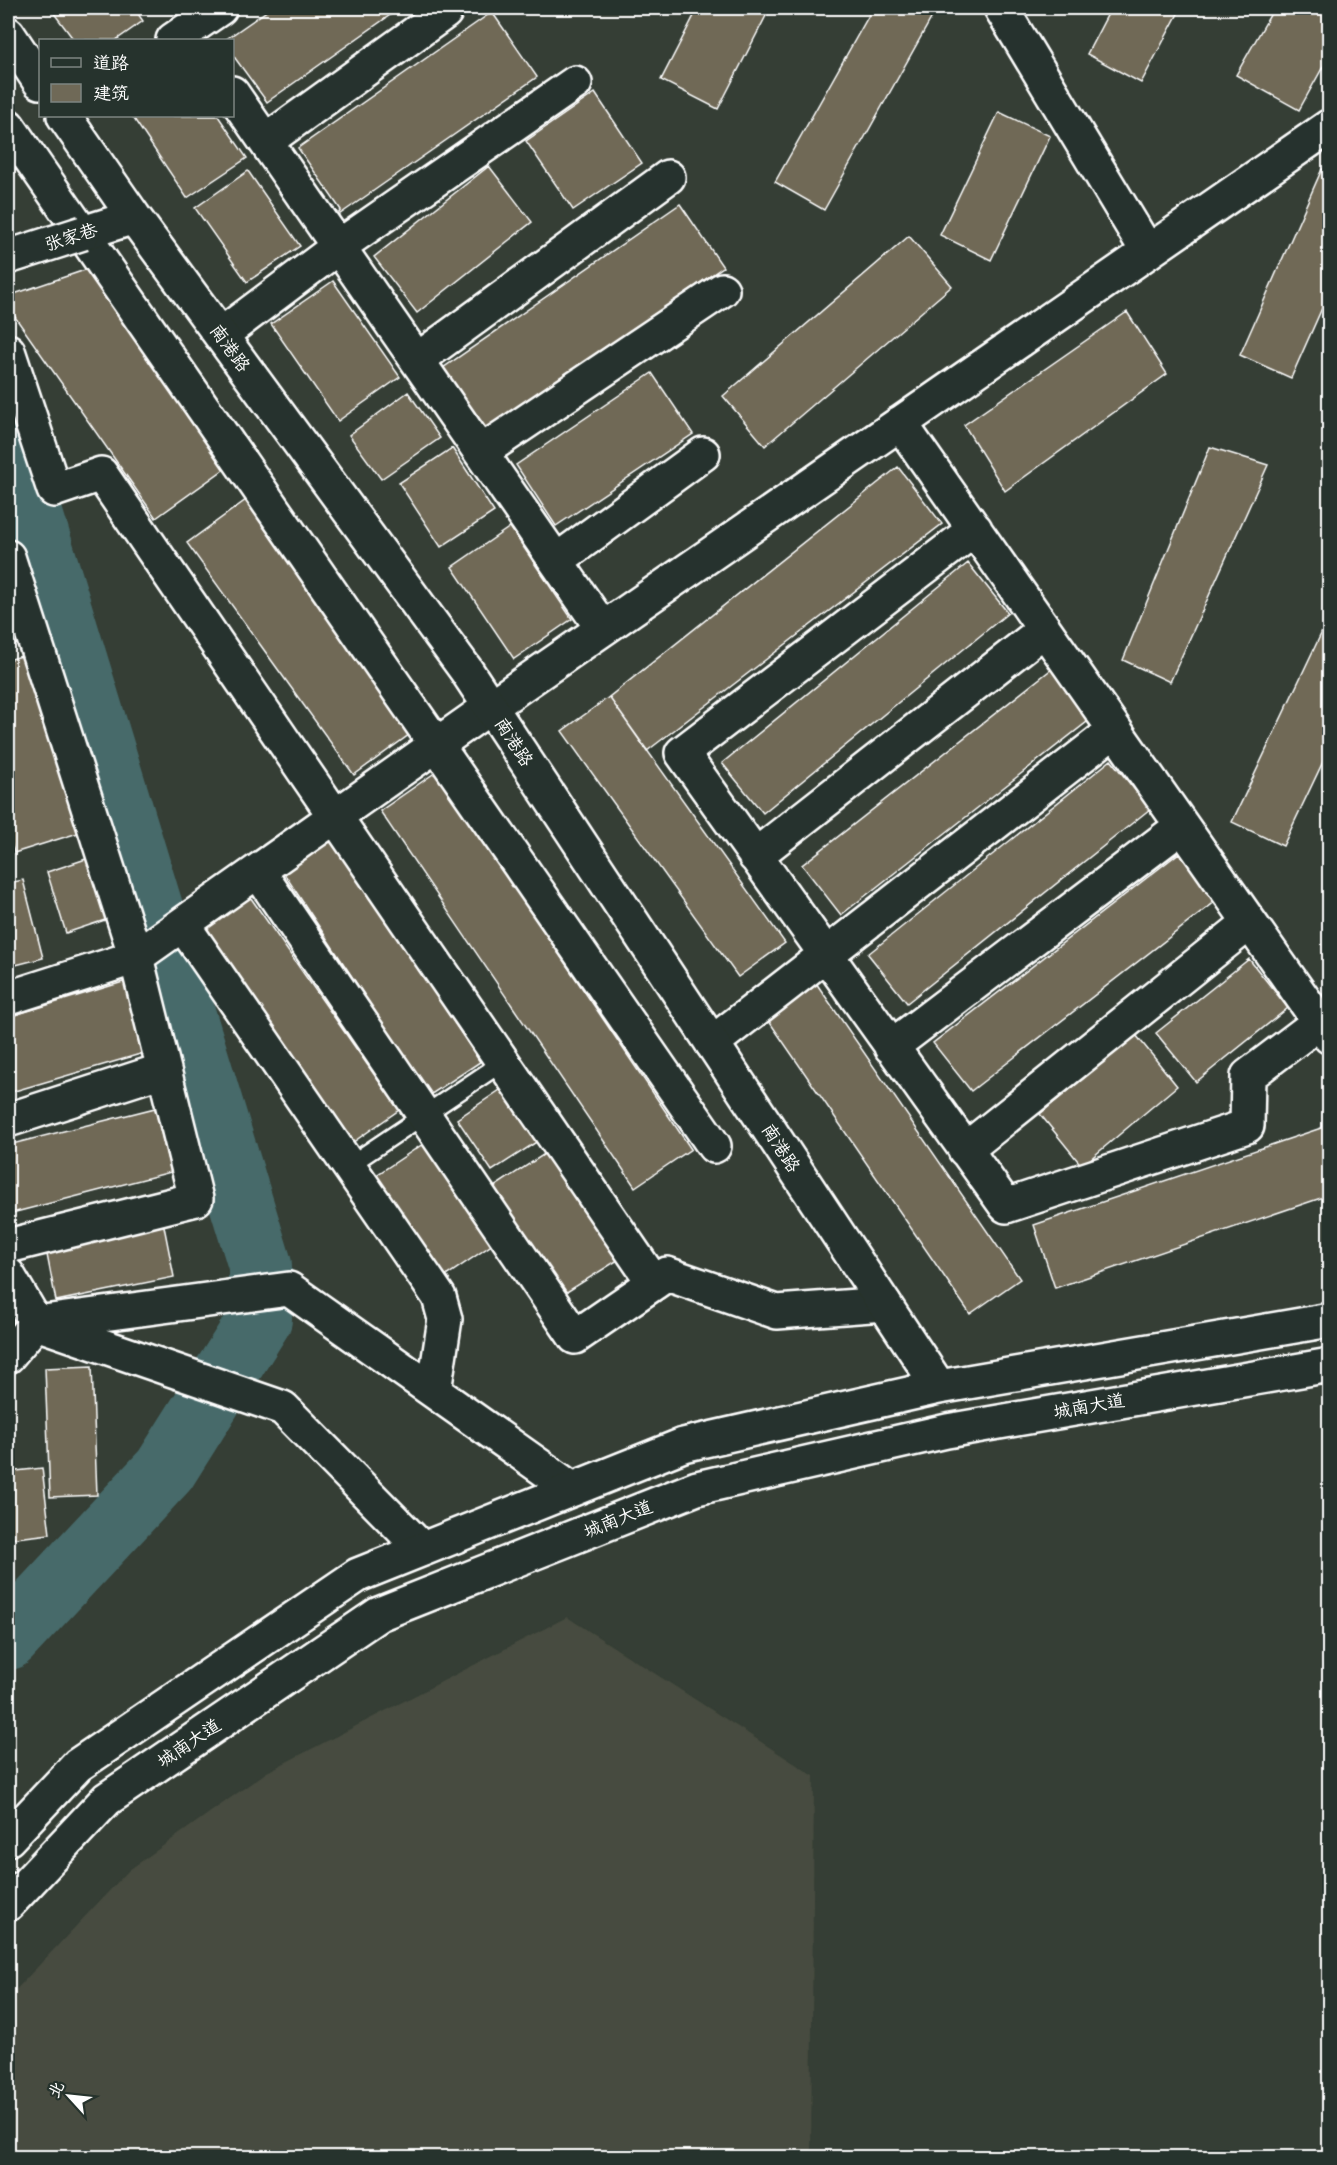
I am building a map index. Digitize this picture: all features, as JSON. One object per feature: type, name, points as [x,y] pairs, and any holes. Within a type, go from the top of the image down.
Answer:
[{"type":"street","points":[[174,39],[220,8]]},
{"type":"street","points":[[1001,8],[1148,252]]},
{"type":"street","points":[[266,141],[445,12]]},
{"type":"street","points":[[22,48],[39,80]]},
{"type":"street","points":[[221,335],[338,247],[575,83]]},
{"type":"street","points":[[234,96],[603,629]]},
{"type":"street","name":"南港路","points":[[65,117],[134,217],[490,707],[939,1387]]},
{"type":"street","points":[[8,126],[714,1146]]},
{"type":"street","points":[[8,998],[136,957],[490,707],[1329,126]]},
{"type":"street","points":[[417,360],[668,177]]},
{"type":"street","name":"张家巷","points":[[8,257],[134,217]]},
{"type":"street","points":[[481,452],[722,290]]},
{"type":"street","points":[[8,351],[54,490],[101,474],[654,1283]]},
{"type":"street","points":[[900,423],[975,530],[1044,630],[1324,1030],[1248,1076],[1247,1126],[1006,1206],[682,753],[975,530]]},
{"type":"street","points":[[556,561],[703,454]]},
{"type":"street","points":[[8,557],[136,957],[196,1198],[8,1246]]},
{"type":"street","points":[[755,856],[1044,630]]},
{"type":"street","points":[[712,1043],[1115,730]]},
{"type":"street","points":[[891,1047],[1182,826]]},
{"type":"street","points":[[258,871],[575,1337],[667,1274],[777,1312],[884,1304]]},
{"type":"street","points":[[965,1150],[1249,923]]},
{"type":"street","points":[[183,925],[439,1297],[445,1319],[434,1391]]},
{"type":"street","points":[[8,1120],[163,1070]]},
{"type":"street","points":[[8,1275],[36,1323],[283,1408],[422,1549]]},
{"type":"street","points":[[8,1356],[36,1323],[289,1289],[572,1489]]},
{"type":"street","points":[[8,1839],[78,1765],[358,1575],[683,1445],[939,1387],[1329,1320]]},
{"type":"street","name":"城南大道","points":[[8,1904],[107,1799],[379,1614],[697,1488],[947,1431],[1329,1365]]},
{"type":"lane","points":[[348,1166],[503,1062]]},
{"type":"shaded area","points":[[567,1617],[814,1776],[811,2157],[8,2157],[8,1998],[129,1870],[267,1772]]},
{"type":"building","points":[[50,8],[134,8],[143,21],[117,39],[73,39]]},
{"type":"building","points":[[271,8],[400,8],[267,102],[234,57],[234,39],[226,39]]},
{"type":"building","points":[[698,8],[770,8],[718,109],[661,80]]},
{"type":"building","points":[[873,8],[937,8],[824,210],[775,182]]},
{"type":"building","points":[[1111,8],[1181,8],[1141,83],[1087,54]]},
{"type":"building","points":[[1274,8],[1330,8],[1330,54],[1299,110],[1236,75]]},
{"type":"building","points":[[492,12],[537,77],[336,217],[341,210],[298,148]]},
{"type":"building","points":[[595,93],[642,163],[573,210],[526,141]]},
{"type":"building","points":[[999,112],[1050,136],[991,260],[940,235]]},
{"type":"building","points":[[133,117],[219,117],[247,158],[187,198]]},
{"type":"building","points":[[489,166],[532,222],[417,313],[374,257]]},
{"type":"building","points":[[1322,169],[1330,172],[1330,290],[1291,378],[1240,355]]},
{"type":"building","points":[[248,171],[300,246],[247,282],[195,208]]},
{"type":"building","points":[[680,204],[723,267],[484,433],[440,370]]},
{"type":"building","points":[[909,236],[952,286],[765,446],[723,396]]},
{"type":"building","points":[[91,268],[230,465],[156,518],[8,307],[8,296]]},
{"type":"building","points":[[333,281],[400,377],[338,421],[271,324]]},
{"type":"building","points":[[1127,312],[1167,374],[1005,491],[964,425]]},
{"type":"building","points":[[652,373],[693,434],[556,526],[516,465]]},
{"type":"building","points":[[408,392],[440,438],[381,479],[349,435]]},
{"type":"building","points":[[1210,447],[1268,465],[1170,682],[1123,660]]},
{"type":"building","points":[[452,448],[494,512],[441,547],[399,483]]},
{"type":"building","points":[[898,467],[942,524],[647,751],[609,697]]},
{"type":"building","points":[[250,497],[417,729],[354,775],[187,543]]},
{"type":"building","points":[[510,527],[572,619],[514,659],[452,567]]},
{"type":"building","points":[[968,563],[1008,613],[763,813],[722,763]]},
{"type":"building","points":[[8,589],[24,641],[8,647]]},
{"type":"building","points":[[1330,615],[1330,747],[1283,846],[1232,822]]},
{"type":"building","points":[[25,655],[78,833],[14,853],[8,831],[8,660]]},
{"type":"building","points":[[1053,668],[1092,718],[841,915],[802,865]]},
{"type":"building","points":[[609,697],[785,943],[738,977],[562,731]]},
{"type":"building","points":[[1111,760],[1150,809],[907,1003],[868,954]]},
{"type":"building","points":[[436,772],[691,1149],[635,1187],[380,811]]},
{"type":"building","points":[[333,838],[480,1062],[430,1095],[283,872]]},
{"type":"building","points":[[1179,853],[1216,901],[971,1091],[933,1043]]},
{"type":"building","points":[[89,858],[108,919],[66,933],[47,872]]},
{"type":"building","points":[[23,880],[43,958],[8,967],[8,883]]},
{"type":"building","points":[[246,891],[399,1110],[349,1145],[197,926]]},
{"type":"building","points":[[1249,959],[1288,1008],[1196,1082],[1156,1033]]},
{"type":"building","points":[[133,979],[154,1050],[8,1093],[8,1017]]},
{"type":"building","points":[[814,980],[1020,1279],[970,1314],[764,1014]]},
{"type":"building","points":[[1136,1035],[1177,1086],[1082,1166],[1040,1114]]},
{"type":"building","points":[[503,1088],[538,1141],[492,1171],[457,1119]]},
{"type":"building","points":[[155,1108],[171,1172],[8,1214],[8,1145]]},
{"type":"building","points":[[1330,1125],[1330,1195],[1055,1288],[1034,1225]]},
{"type":"building","points":[[426,1142],[493,1244],[440,1280],[372,1178]]},
{"type":"building","points":[[549,1151],[618,1260],[562,1295],[494,1187]]},
{"type":"building","points":[[162,1216],[174,1277],[56,1301],[44,1239]]},
{"type":"building","points":[[92,1366],[97,1495],[50,1497],[45,1368]]},
{"type":"building","points":[[42,1468],[50,1534],[8,1539],[8,1472]]},
{"type":"waterway","points":[[8,439],[260,1265],[260,1319],[165,1470],[8,1638]]}]
